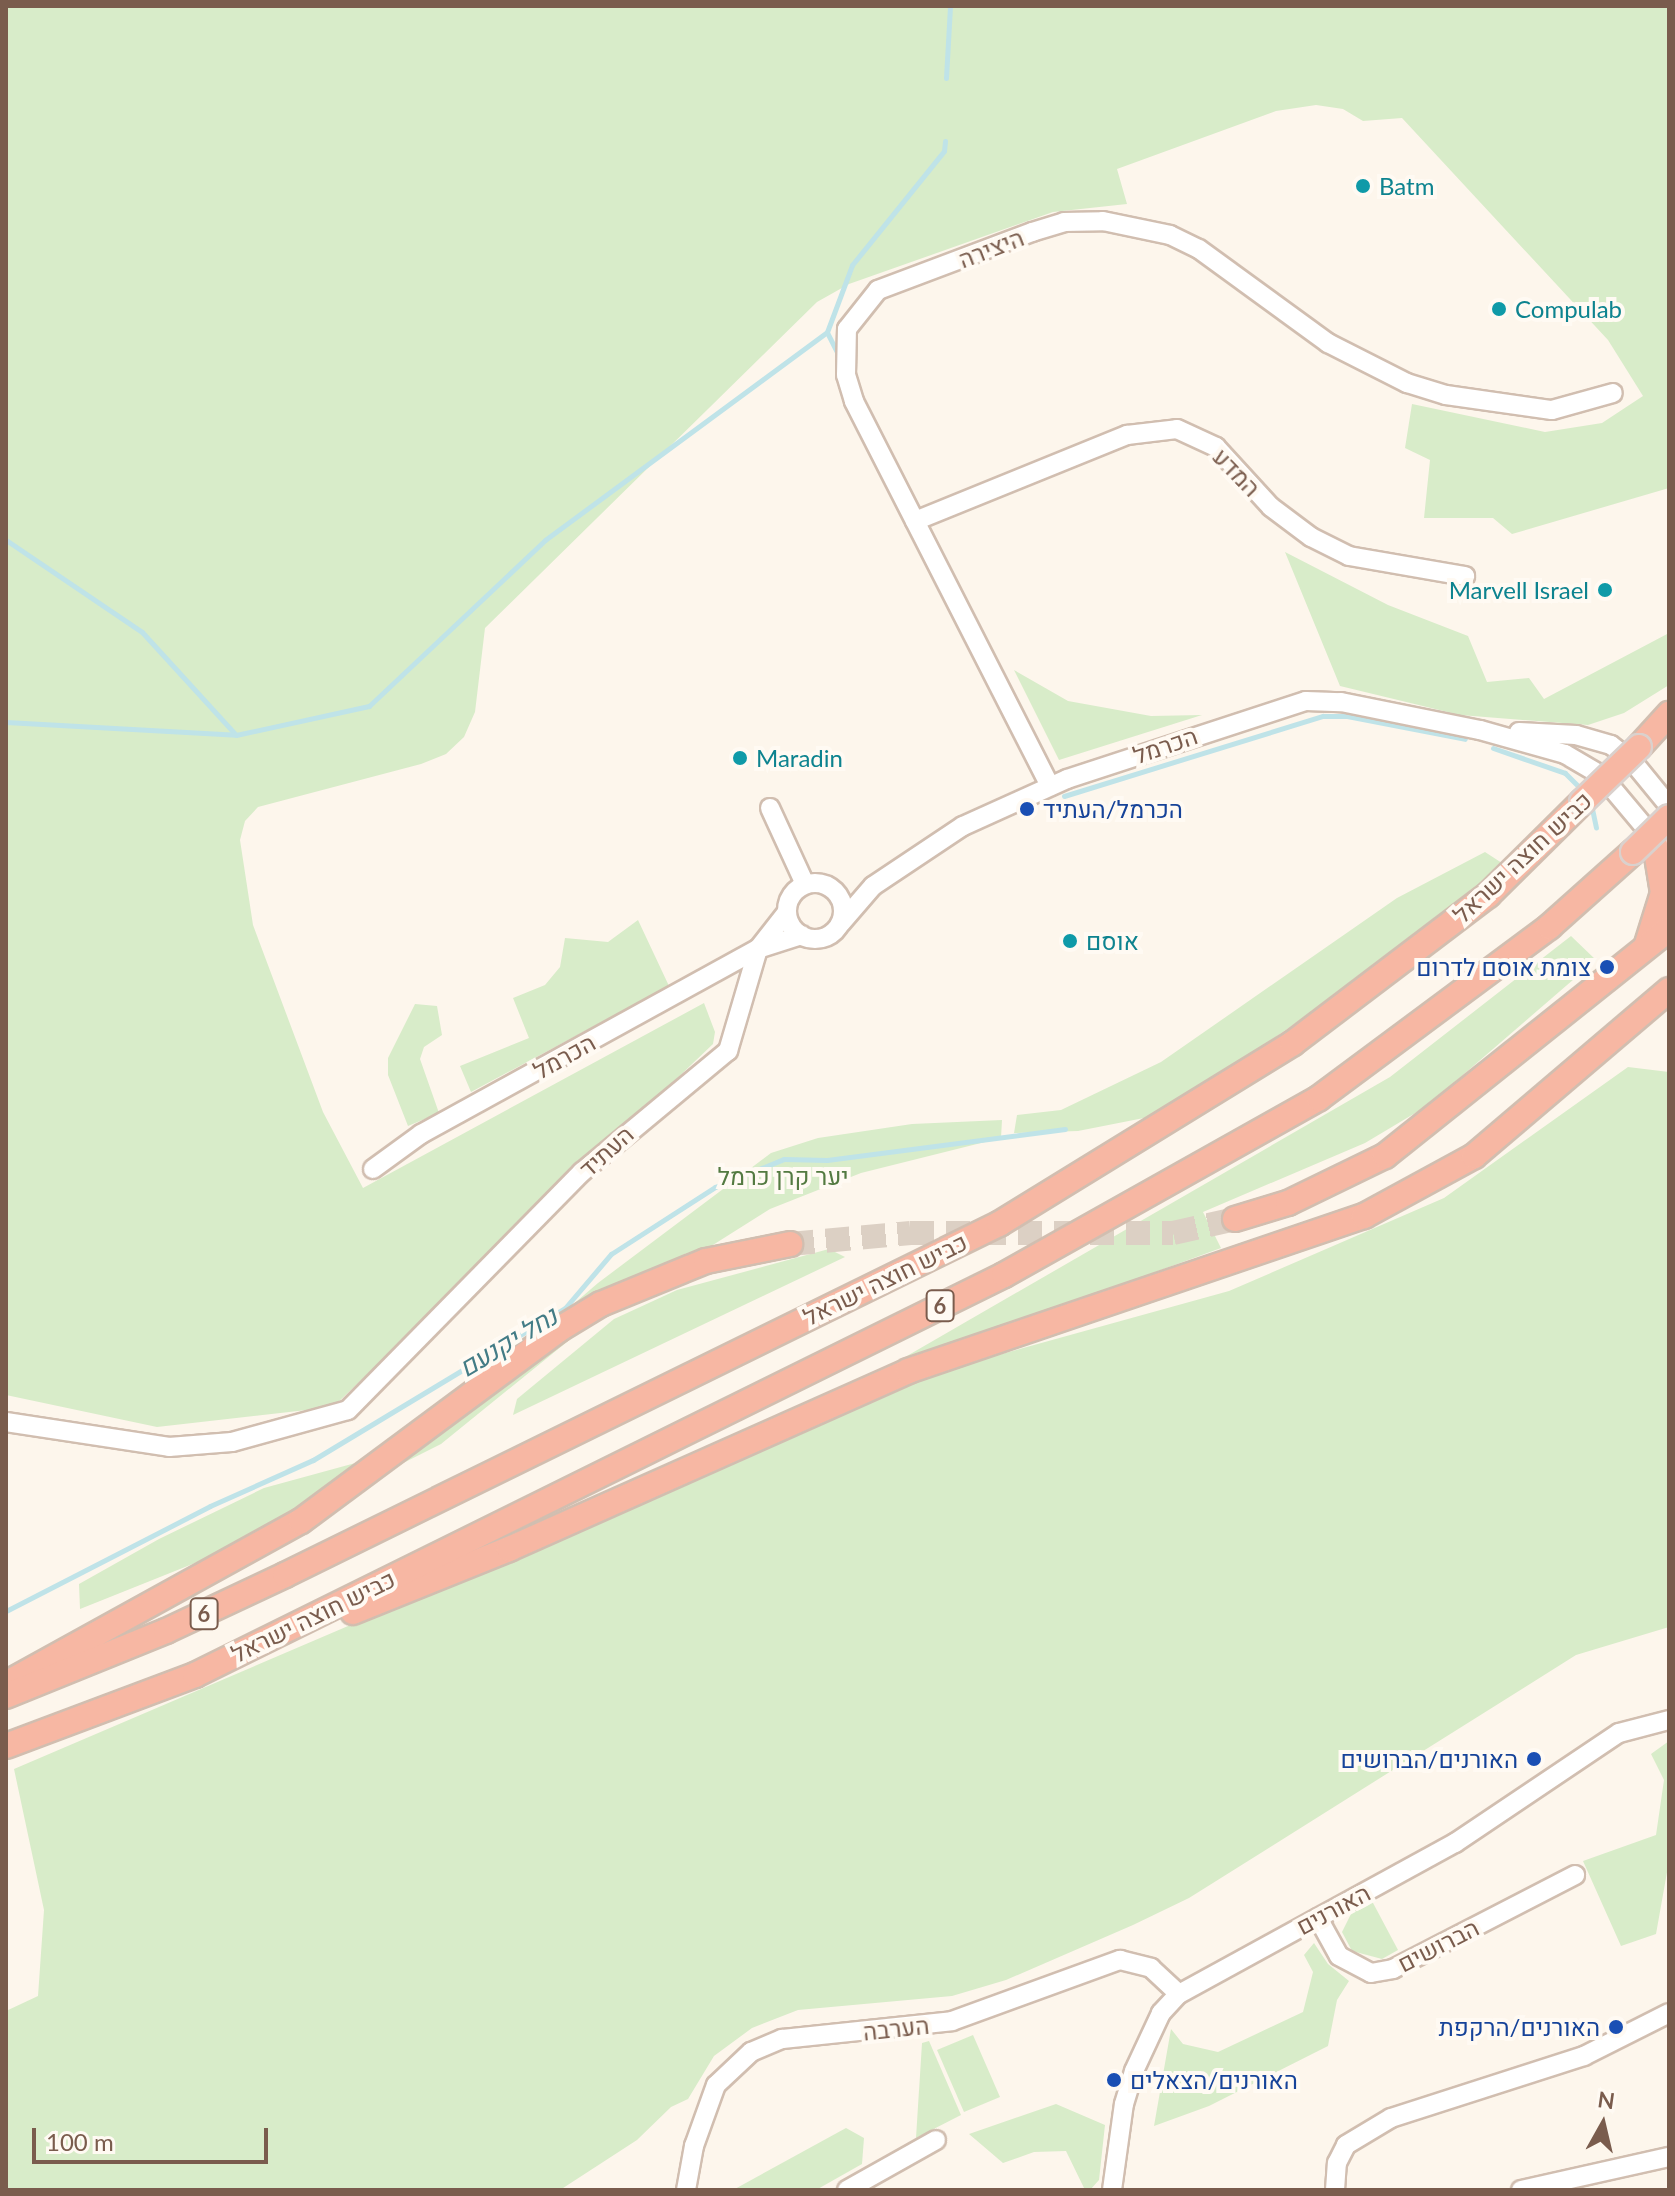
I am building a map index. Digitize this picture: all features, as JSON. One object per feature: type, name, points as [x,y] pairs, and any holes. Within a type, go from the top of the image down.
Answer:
[{"type":"highway","name":"כביש חוצה ישראל","points":[[6,1696],[166,1631],[285,1575],[999,1224],[1293,1043],[1488,895],[1669,714]]},
{"type":"highway","name":"כביש חוצה ישראל","points":[[6,1746],[195,1675],[1004,1275],[1249,1139],[1388,1051],[1549,927],[1669,817]]},
{"type":"highway","points":[[1644,948],[1661,909],[1662,847]]},
{"type":"highway","points":[[1235,1219],[1313,1193],[1385,1156],[1669,929]]},
{"type":"highway","points":[[195,1675],[509,1549],[908,1371],[1364,1216],[1474,1156],[1669,990]]},
{"type":"highway","points":[[6,1684],[301,1521],[558,1330],[601,1304],[706,1261],[790,1244]]},
{"type":"street","name":"היצירה","points":[[1050,786],[854,401],[846,375],[847,329],[878,290],[1064,222],[1103,221],[1170,235],[1199,249],[1328,343],[1407,383],[1459,397],[1552,410],[1613,393]]},
{"type":"street","name":"המדע","points":[[915,521],[1127,435],[1177,429],[1216,447],[1271,507],[1311,537],[1349,556],[1465,576]]},
{"type":"street","name":"הכרמל","points":[[841,923],[873,886],[963,826],[1050,786],[1306,701],[1341,702],[1480,730],[1552,749],[1591,767],[1662,847]]},
{"type":"street","name":"הכרמל","points":[[1480,730],[1576,735],[1611,745],[1633,762],[1669,806]]},
{"type":"street","points":[[770,808],[805,884]]},
{"type":"street","points":[[805,884],[833,889],[843,905],[841,923],[826,937],[802,935],[787,912],[792,894],[805,884]]},
{"type":"street","name":"הכרמל","points":[[833,889],[873,886]]},
{"type":"street","name":"הכרמל","points":[[758,949],[787,912]]},
{"type":"street","name":"הכרמל","points":[[373,1169],[421,1134],[758,949],[802,935]]},
{"type":"street","name":"העתיד","points":[[6,1422],[169,1447],[232,1442],[348,1410],[582,1172],[728,1051],[758,949]]},
{"type":"street","name":"האורנים","points":[[1112,2190],[1124,2104],[1134,2071],[1161,2013],[1179,1994],[1455,1843],[1619,1733],[1669,1720]]},
{"type":"street","name":"הברושים","points":[[1318,1918],[1339,1956],[1356,1968],[1382,1971],[1575,1875]]},
{"type":"street","name":"הערבה","points":[[686,2190],[694,2146],[716,2085],[751,2052],[782,2039],[952,2021],[1120,1960],[1151,1968],[1179,1994]]},
{"type":"street","points":[[1335,2190],[1337,2163],[1346,2145],[1391,2118],[1584,2056],[1669,2013]]},
{"type":"street","points":[[847,2190],[936,2140]]},
{"type":"street","points":[[1521,2190],[1669,2157]]},
{"type":"green space","points":[[6,6],[1669,6],[1669,488],[1512,534],[1493,518],[1424,518],[1430,460],[1405,448],[1412,404],[1545,432],[1602,423],[1643,396],[1608,340],[1402,118],[1363,121],[1343,109],[1316,105],[1276,111],[1117,169],[1127,204],[1053,212],[849,284],[817,302],[485,628],[475,712],[464,737],[446,754],[421,764],[258,807],[245,821],[240,840],[253,925],[323,1112],[363,1188],[704,1003],[715,1032],[713,1044],[333,1407],[157,1427],[6,1395]]},
{"type":"green space","points":[[1285,552],[1388,605],[1468,636],[1487,682],[1529,678],[1544,699],[1669,633],[1669,685],[1624,713],[1588,725],[1460,715],[1340,686]]},
{"type":"green space","points":[[1014,670],[1068,701],[1151,716],[1202,715],[1059,760]]},
{"type":"green space","points":[[1485,852],[1505,865],[1411,942],[1199,1091],[1149,1117],[1078,1131],[1014,1133],[1017,1115],[1061,1110],[1161,1062],[1397,898]]},
{"type":"green space","points":[[638,920],[669,986],[471,1092],[460,1066],[529,1038],[513,998],[545,985],[560,967],[565,938],[608,942]]},
{"type":"green space","points":[[1571,936],[1596,960],[1427,1106],[1365,1143],[1203,1212],[1221,1248],[874,1375],[1390,1077]]},
{"type":"green space","points":[[415,1004],[437,1006],[442,1035],[424,1047],[420,1059],[439,1113],[408,1126],[388,1075],[388,1058]]},
{"type":"green space","points":[[1628,1067],[1669,1072],[1669,1627],[1576,1655],[1189,1898],[1133,1925],[1006,1980],[952,1996],[798,2010],[752,2028],[714,2056],[688,2099],[671,2107],[637,2140],[560,2190],[6,2190],[6,2011],[38,1996],[44,1910],[14,1769],[951,1368],[1229,1291],[1444,1198]]},
{"type":"green space","name":"יער קרן כרמל","points":[[1002,1120],[1001,1138],[861,1173],[770,1209],[594,1320],[441,1444],[240,1545],[80,1609],[79,1584],[159,1539],[264,1488],[370,1459],[421,1435],[598,1283],[771,1153],[818,1138],[912,1124]]},
{"type":"green space","points":[[829,1249],[845,1257],[513,1415],[517,1399],[614,1319],[677,1290]]},
{"type":"green space","points":[[1669,1741],[1669,1861],[1656,1934],[1621,1946],[1583,1861],[1656,1835],[1664,1780],[1651,1754]]},
{"type":"green space","points":[[1372,1901],[1398,1950],[1382,1959],[1352,1951],[1342,1932],[1352,1912]]},
{"type":"green space","points":[[1314,1943],[1328,1964],[1349,1981],[1337,2000],[1328,2046],[1209,2106],[1154,2126],[1171,2029],[1183,2044],[1218,2052],[1303,2012],[1313,1972],[1304,1955]]},
{"type":"green space","points":[[973,2035],[1000,2097],[964,2112],[937,2050]]},
{"type":"green space","points":[[929,2041],[961,2115],[916,2138],[922,2043]]},
{"type":"green space","points":[[1056,2104],[1105,2125],[1099,2180],[1090,2190],[1085,2190],[1066,2151],[1034,2152],[1003,2163],[969,2134]]},
{"type":"green space","points":[[846,2128],[864,2138],[862,2164],[816,2190],[733,2190]]},
{"type":"waterway","points":[[946,78],[950,6]]},
{"type":"waterway","points":[[837,352],[827,332],[852,265],[944,151],[945,141]]},
{"type":"waterway","points":[[6,722],[236,735],[369,706],[545,540],[827,332]]},
{"type":"waterway","points":[[6,540],[142,632],[235,734]]},
{"type":"waterway","points":[[1064,796],[1323,716],[1347,716],[1465,739]]},
{"type":"waterway","points":[[1493,748],[1565,773],[1584,792]]},
{"type":"waterway","points":[[1591,804],[1596,827]]},
{"type":"waterway","name":"נחל יקנעם","points":[[6,1611],[210,1506],[313,1460],[565,1308],[611,1254],[715,1187],[784,1159],[827,1160],[1065,1129]]},
{"type":"tunnel","points":[[790,1244],[910,1233],[1173,1233],[1235,1219]]},
{"type":"place","name":"Batm","points":[[1363,186]]},
{"type":"place","name":"Compulab","points":[[1499,309]]},
{"type":"place","name":"Marvell Israel","points":[[1605,590]]},
{"type":"place","name":"Maradin","points":[[740,758]]},
{"type":"place","name":"הכרמל/העתיד","points":[[1027,809]]},
{"type":"place","name":"אוסם","points":[[1070,941]]},
{"type":"place","name":"צומת אוסם לדרום","points":[[1607,967]]},
{"type":"place","name":"האורנים/הברושים","points":[[1534,1759]]},
{"type":"place","name":"האורנים/הרקפת","points":[[1616,2027]]},
{"type":"place","name":"האורנים/הצאלים","points":[[1114,2080]]}]
